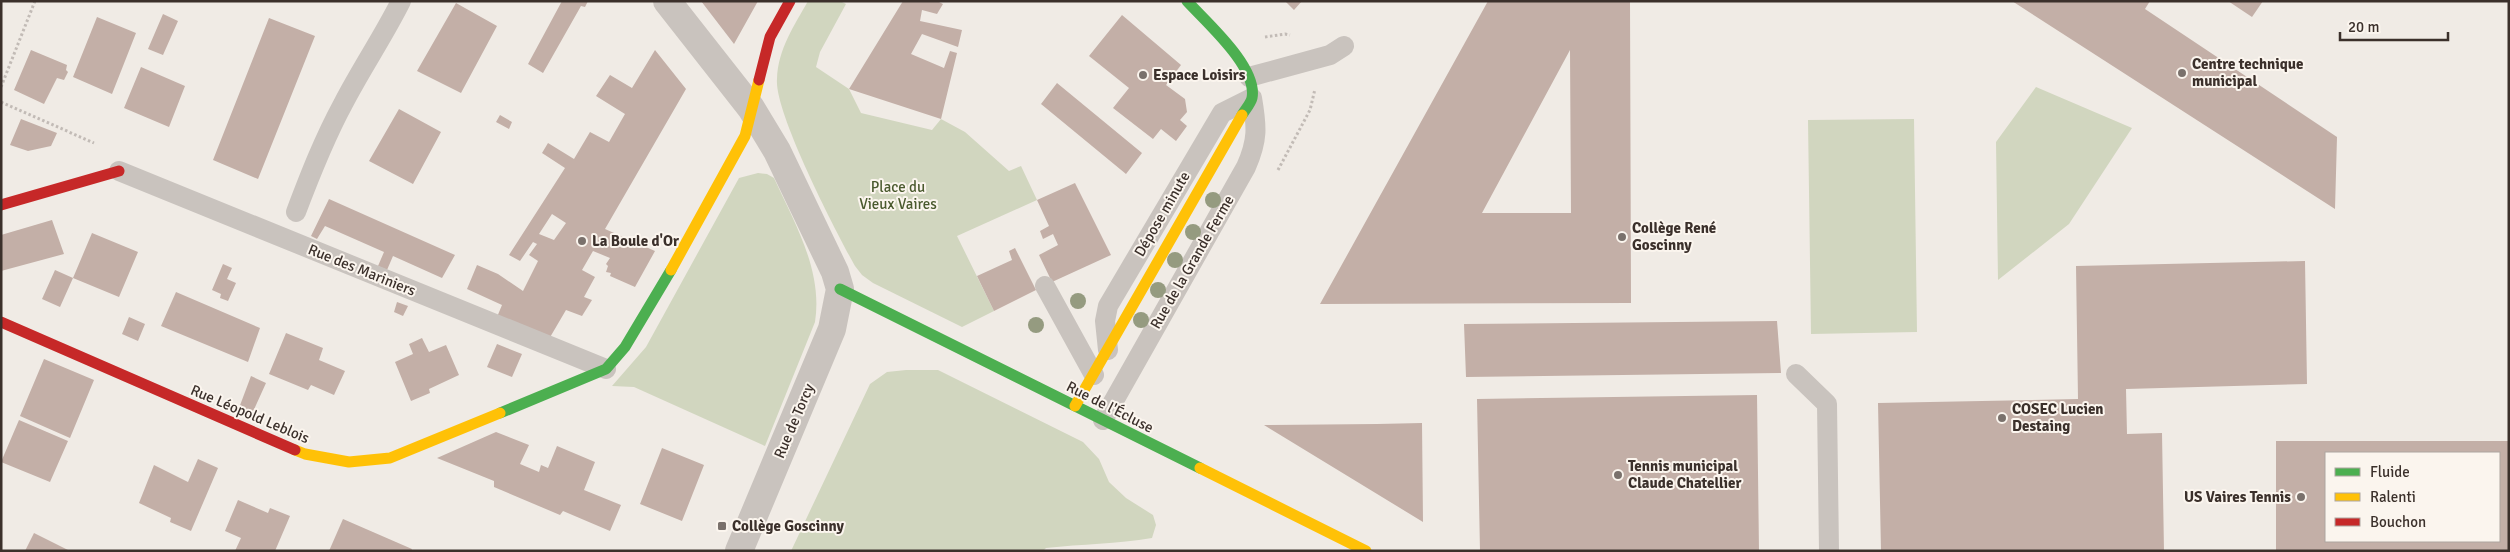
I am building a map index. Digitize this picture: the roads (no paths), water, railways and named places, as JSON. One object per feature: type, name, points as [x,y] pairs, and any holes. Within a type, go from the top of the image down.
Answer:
[{"type":"street","points":[[667,1],[751,108],[781,159],[835,272],[840,290]]},
{"type":"street","points":[[606,369],[625,347],[672,270],[745,136],[770,37],[790,1]]},
{"type":"street","name":"Rue de la Grande Ferme","points":[[1187,1],[1242,61],[1249,77],[1252,98]]},
{"type":"street","points":[[1,205],[119,170]]},
{"type":"street","name":"Rue de l'Écluse","points":[[840,290],[1366,551]]},
{"type":"street","name":"Rue de Torcy","points":[[739,551],[832,330],[840,290]]},
{"type":"street","name":"Rue Léopold Leblois","points":[[1,322],[305,454],[349,462],[390,458],[606,369]]},
{"type":"street","points":[[1075,406],[1108,350]]},
{"type":"lane","points":[[296,212],[319,151],[361,71],[385,34],[401,1]]},
{"type":"lane","points":[[1249,77],[1330,55],[1344,46]]},
{"type":"lane","name":"Dépose minute","points":[[1108,350],[1105,321],[1108,306],[1222,113],[1252,98]]},
{"type":"lane","name":"Rue de la Grande Ferme","points":[[1103,420],[1254,150],[1258,127],[1252,98]]},
{"type":"lane","name":"Rue des Mariniers","points":[[119,170],[606,369]]},
{"type":"lane","points":[[1045,286],[1094,375]]},
{"type":"lane","points":[[1796,374],[1827,404],[1829,551]]},
{"type":"place","name":"Centre technique municipal","points":[[2182,73]]},
{"type":"place","name":"Espace Loisirs","points":[[1143,75]]},
{"type":"place","name":"Collège René Goscinny","points":[[1622,237]]},
{"type":"place","name":"La Boule d'Or","points":[[582,241]]},
{"type":"place","name":"COSEC Lucien Destaing","points":[[2002,418]]},
{"type":"place","name":"Tennis municipal Claude Chatellier","points":[[1618,475]]},
{"type":"place","name":"US Vaires Tennis","points":[[2301,497]]},
{"type":"place","name":"Collège Goscinny","points":[[722,526]]},
{"type":"park label","name":"Place du Vieux Vaires","points":[[898,196]]}]
